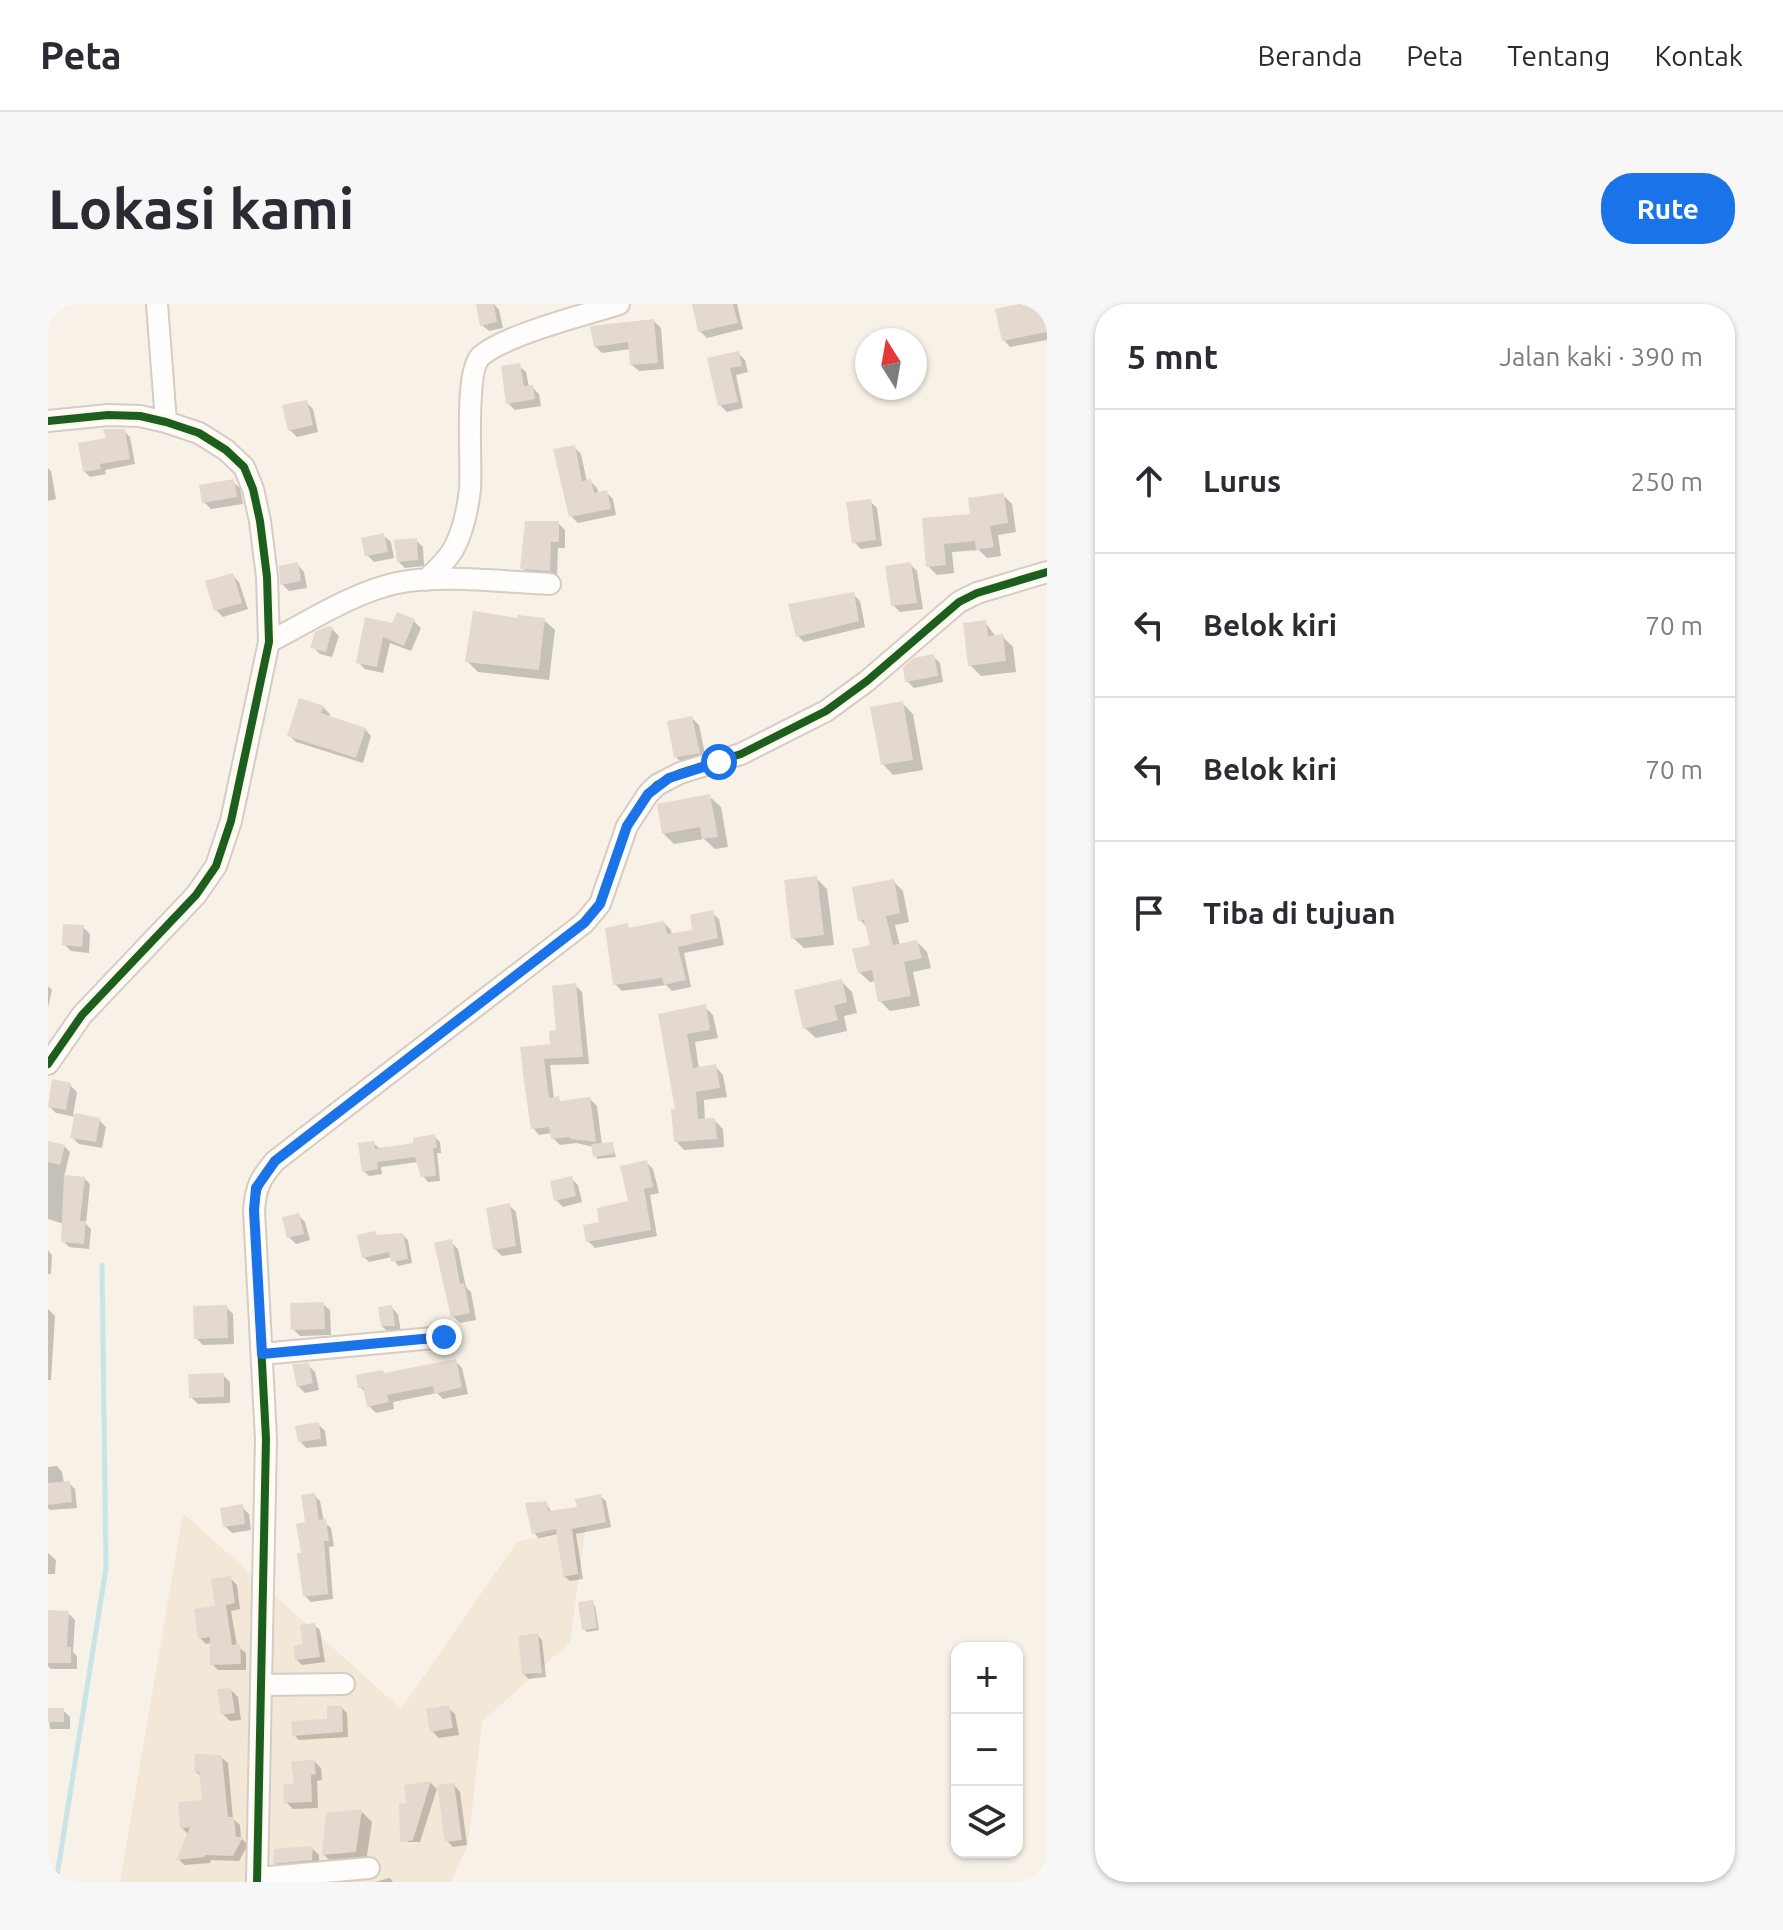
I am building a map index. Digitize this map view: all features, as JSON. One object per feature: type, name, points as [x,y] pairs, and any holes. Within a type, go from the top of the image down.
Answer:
[{"type":"street","points":[[157,304],[166,422]]},
{"type":"street","points":[[426,580],[453,550],[470,490],[471,385],[475,363],[491,350],[521,336],[619,304]]},
{"type":"street","points":[[48,421],[108,415],[140,416],[166,422],[199,433],[226,450],[244,467],[260,521],[267,577],[269,642],[231,821],[216,866],[196,895],[82,1015],[48,1064]]},
{"type":"street","points":[[369,1868],[257,1880],[266,1439],[254,1210],[256,1188],[275,1161],[584,923],[600,904],[627,826],[657,785],[680,773],[741,754],[826,711],[867,681],[959,602],[977,593],[1047,572]]},
{"type":"street","points":[[269,642],[369,591],[394,584],[426,580],[550,584]]},
{"type":"street","points":[[262,1354],[444,1337]]},
{"type":"street","points":[[262,1685],[344,1684]]},
{"type":"shaded area","points":[[183,1513],[401,1709],[517,1542],[586,1525],[570,1642],[482,1722],[468,1844],[451,1882],[120,1882]]},
{"type":"building","points":[[476,304],[494,304],[497,322],[480,326]]},
{"type":"building","points":[[692,304],[733,304],[738,323],[698,332]]},
{"type":"building","points":[[1019,304],[1043,304],[1047,332],[1002,341],[995,309]]},
{"type":"building","points":[[654,319],[658,363],[630,365],[628,342],[594,347],[590,326]]},
{"type":"building","points":[[739,351],[742,366],[730,368],[738,402],[718,406],[707,358]]},
{"type":"building","points":[[520,363],[524,386],[533,385],[535,399],[506,404],[501,366]]},
{"type":"building","points":[[307,400],[313,425],[288,431],[282,405]]},
{"type":"building","points":[[103,429],[125,429],[130,459],[100,464],[101,469],[83,472],[78,443],[106,438]]},
{"type":"building","points":[[575,445],[582,481],[591,479],[594,493],[607,490],[611,509],[569,517],[553,449]]},
{"type":"building","points":[[234,479],[237,497],[202,503],[199,485]]},
{"type":"building","points":[[1004,493],[1008,523],[990,526],[994,547],[976,550],[975,541],[944,544],[946,565],[926,567],[922,518],[970,514],[968,498]]},
{"type":"building","points":[[871,499],[876,540],[852,543],[846,502]]},
{"type":"building","points":[[525,521],[559,521],[559,542],[551,542],[550,571],[520,569]]},
{"type":"building","points":[[384,533],[388,552],[365,556],[361,538]]},
{"type":"building","points":[[417,538],[418,560],[397,562],[394,540]]},
{"type":"building","points":[[298,562],[301,581],[280,585],[279,566]]},
{"type":"building","points":[[911,562],[917,603],[891,606],[885,566]]},
{"type":"building","points":[[233,573],[242,603],[214,611],[205,581]]},
{"type":"building","points":[[854,592],[859,621],[796,637],[788,604]]},
{"type":"building","points":[[473,611],[518,618],[518,615],[545,618],[539,670],[465,662]]},
{"type":"building","points":[[397,612],[415,619],[404,646],[383,637],[377,667],[356,663],[365,617],[392,623]]},
{"type":"building","points":[[986,620],[988,636],[1003,634],[1006,661],[968,666],[963,623]]},
{"type":"building","points":[[327,626],[333,627],[326,652],[310,648],[315,632]]},
{"type":"building","points":[[934,654],[938,676],[905,682],[903,667],[914,658]]},
{"type":"building","points":[[299,698],[324,706],[321,713],[366,728],[356,758],[287,736]]},
{"type":"building","points":[[903,701],[913,760],[881,765],[870,707]]},
{"type":"building","points":[[692,716],[700,753],[674,758],[667,721]]},
{"type":"building","points":[[710,794],[718,837],[702,839],[700,827],[662,834],[657,804]]},
{"type":"building","points":[[817,876],[824,935],[791,939],[784,880]]},
{"type":"building","points":[[894,879],[900,913],[886,916],[893,945],[917,940],[922,958],[904,962],[911,996],[878,1002],[872,970],[858,973],[852,949],[870,945],[864,920],[858,921],[852,887]]},
{"type":"building","points":[[713,910],[718,938],[678,947],[686,980],[664,985],[662,978],[613,985],[605,928],[628,923],[628,928],[664,921],[667,934],[692,930],[690,915]]},
{"type":"building","points":[[63,924],[84,925],[82,947],[62,945]]},
{"type":"building","points":[[842,979],[847,1002],[834,1006],[838,1020],[803,1029],[794,990]]},
{"type":"building","points":[[576,983],[583,1057],[544,1059],[549,1098],[559,1096],[560,1101],[590,1097],[596,1142],[570,1137],[551,1139],[549,1127],[531,1129],[524,1081],[520,1047],[550,1044],[549,1031],[556,1030],[552,986]]},
{"type":"building","points":[[706,1004],[710,1030],[687,1034],[693,1068],[716,1064],[720,1088],[696,1092],[698,1119],[715,1118],[717,1139],[674,1142],[671,1109],[675,1109],[658,1014]]},
{"type":"building","points":[[52,1079],[71,1083],[66,1110],[48,1107]]},
{"type":"building","points":[[75,1113],[100,1118],[96,1142],[70,1138]]},
{"type":"building","points":[[435,1134],[436,1176],[421,1177],[415,1157],[377,1162],[378,1169],[362,1172],[358,1143],[374,1141],[375,1149],[413,1143],[413,1138]]},
{"type":"building","points":[[48,1141],[65,1145],[60,1165],[48,1162]]},
{"type":"building","points":[[613,1142],[614,1154],[593,1157],[591,1144]]},
{"type":"building","points":[[647,1160],[653,1187],[644,1189],[651,1230],[586,1242],[583,1225],[599,1222],[597,1208],[628,1201],[620,1166]]},
{"type":"building","points":[[64,1175],[85,1177],[80,1221],[86,1221],[84,1244],[61,1242]]},
{"type":"building","points":[[572,1176],[576,1196],[554,1201],[550,1181]]},
{"type":"building","points":[[510,1203],[516,1246],[493,1250],[486,1208]]},
{"type":"building","points":[[299,1213],[304,1234],[287,1238],[282,1217]]},
{"type":"building","points":[[375,1231],[376,1235],[403,1233],[408,1259],[391,1262],[389,1252],[362,1258],[357,1235]]},
{"type":"building","points":[[452,1239],[460,1284],[464,1283],[470,1313],[451,1317],[434,1243]]},
{"type":"building","points":[[324,1302],[325,1329],[291,1330],[290,1303]]},
{"type":"building","points":[[227,1305],[228,1338],[194,1339],[193,1306]]},
{"type":"building","points":[[392,1305],[395,1326],[381,1326],[378,1307]]},
{"type":"building","points":[[456,1359],[462,1387],[434,1394],[433,1386],[387,1395],[389,1402],[367,1407],[363,1387],[358,1388],[356,1375],[383,1370],[384,1373]]},
{"type":"building","points":[[309,1363],[313,1383],[297,1387],[292,1364]]},
{"type":"building","points":[[224,1373],[224,1397],[189,1398],[188,1374]]},
{"type":"building","points":[[319,1422],[321,1439],[298,1442],[295,1426]]},
{"type":"building","points":[[70,1481],[72,1502],[48,1505],[48,1483]]},
{"type":"building","points":[[315,1493],[319,1520],[326,1519],[329,1541],[324,1541],[328,1594],[303,1597],[296,1524],[305,1522],[301,1495]]},
{"type":"building","points":[[601,1494],[606,1522],[572,1529],[578,1574],[563,1577],[556,1529],[532,1534],[525,1503],[547,1501],[548,1511],[577,1507],[575,1499]]},
{"type":"building","points":[[243,1504],[245,1524],[223,1527],[220,1508]]},
{"type":"building","points":[[231,1576],[235,1603],[226,1605],[232,1645],[240,1644],[241,1664],[210,1665],[210,1637],[198,1639],[194,1609],[215,1606],[211,1579]]},
{"type":"building","points":[[593,1600],[597,1628],[582,1630],[578,1602]]},
{"type":"building","points":[[48,1610],[69,1611],[67,1647],[71,1647],[71,1663],[48,1663]]},
{"type":"building","points":[[315,1623],[320,1657],[295,1660],[293,1646],[303,1644],[300,1625]]},
{"type":"building","points":[[538,1633],[542,1673],[522,1674],[518,1636]]},
{"type":"building","points":[[231,1688],[235,1713],[221,1715],[217,1689]]},
{"type":"building","points":[[449,1705],[453,1728],[430,1732],[426,1709]]},
{"type":"building","points":[[327,1706],[342,1706],[343,1732],[292,1736],[291,1721],[327,1719]]},
{"type":"building","points":[[48,1708],[64,1708],[64,1722],[48,1722]]},
{"type":"building","points":[[195,1754],[222,1755],[228,1817],[234,1817],[236,1837],[243,1837],[233,1856],[205,1855],[176,1860],[190,1827],[180,1829],[178,1802],[202,1800],[199,1772],[194,1772]]},
{"type":"building","points":[[314,1759],[316,1774],[311,1775],[312,1802],[284,1803],[283,1784],[294,1784],[291,1762]]},
{"type":"building","points":[[431,1781],[413,1840],[400,1843],[399,1804],[406,1803],[404,1785]]},
{"type":"building","points":[[454,1783],[462,1840],[445,1842],[437,1785]]},
{"type":"building","points":[[362,1809],[356,1852],[322,1855],[326,1813]]},
{"type":"building","points":[[313,1846],[312,1860],[273,1864],[274,1849]]},
{"type":"waterway","points":[[56,1882],[106,1568],[102,1265]]},
{"type":"cycle path","points":[[48,421],[108,415],[140,416],[166,422],[199,433],[226,450],[244,467],[260,521],[267,577],[269,642],[231,821],[216,866],[196,895],[82,1015],[48,1064]]},
{"type":"cycle path","points":[[257,1882],[266,1439],[254,1210],[262,1178],[275,1161],[584,923],[600,904],[627,826],[657,785],[680,773],[741,754],[826,711],[867,681],[959,602],[977,593],[1047,572]]},
{"type":"route","points":[[444,1337],[262,1354],[254,1210],[256,1188],[275,1161],[584,923],[600,904],[627,826],[648,794],[657,785],[680,773],[719,762]]}]
